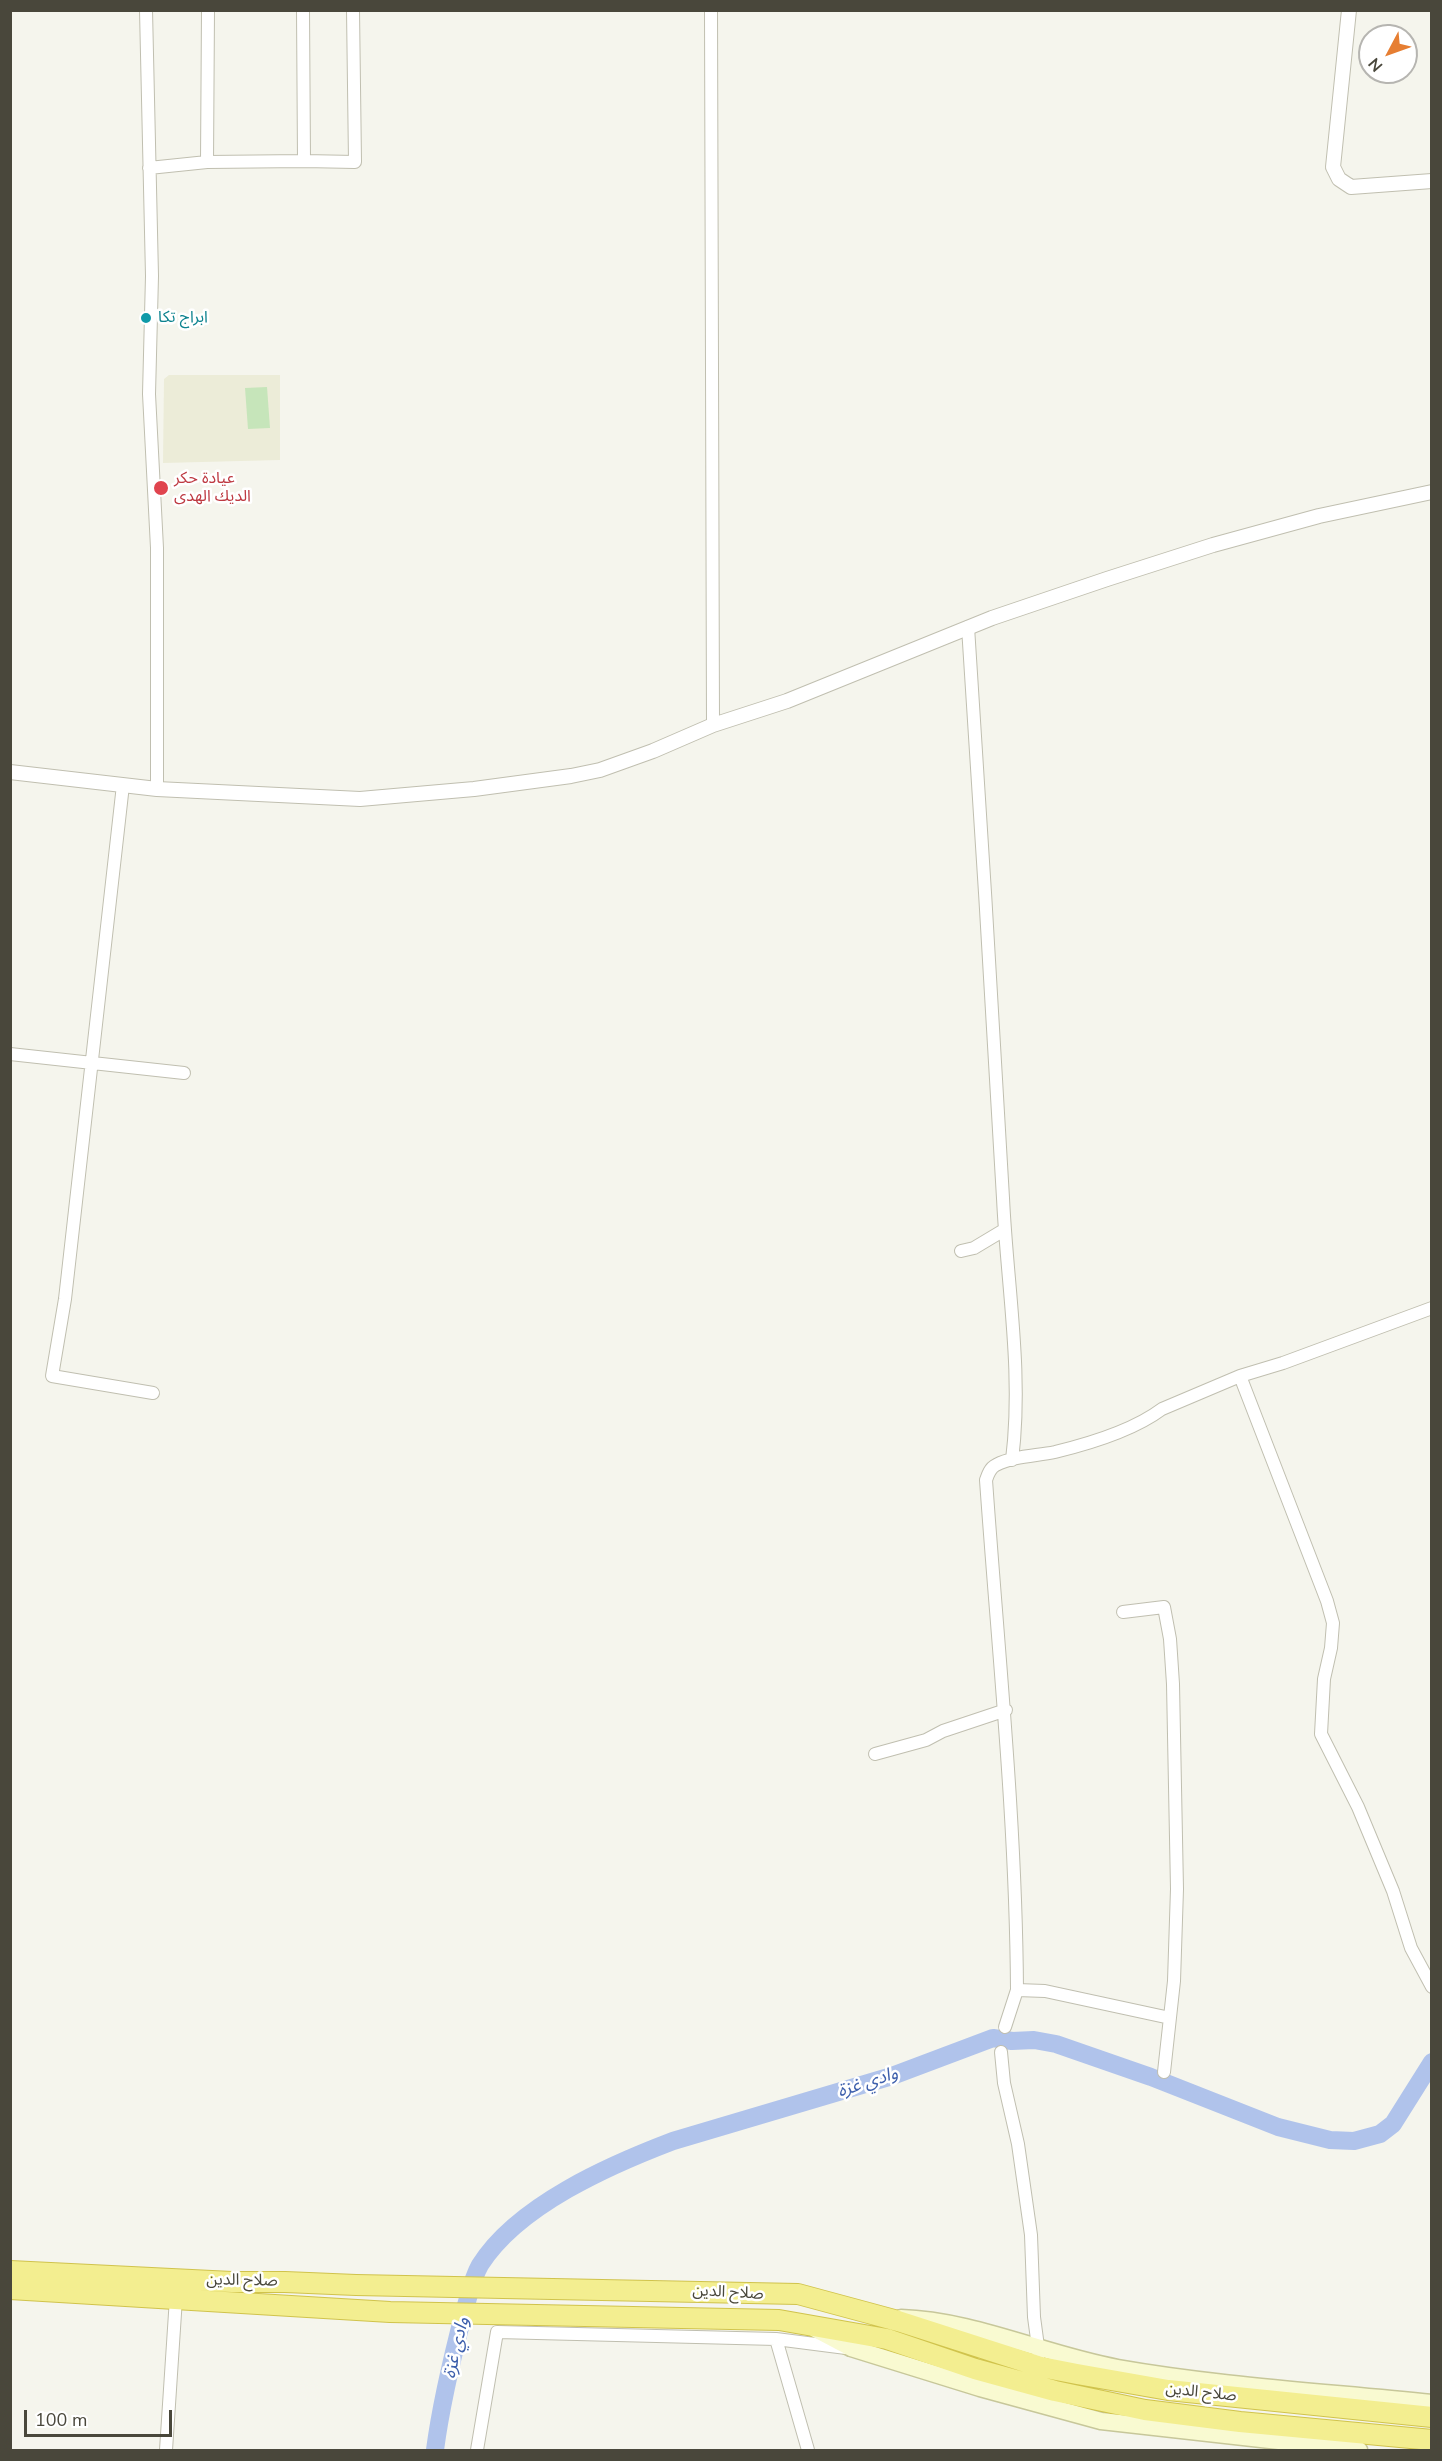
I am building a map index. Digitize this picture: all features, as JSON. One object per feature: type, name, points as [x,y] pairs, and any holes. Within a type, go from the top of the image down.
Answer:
[{"type":"highway","name":"صلاح الدين","points":[[10,2271],[232,2282],[798,2294],[1168,2390],[1431,2417]]},
{"type":"highway","name":"صلاح الدين","points":[[10,2289],[378,2312],[779,2320],[887,2339],[975,2369],[1055,2391],[1145,2410],[1240,2422],[1431,2440]]},
{"type":"main road","points":[[809,2325],[851,2348],[980,2388],[1101,2421],[1359,2451]]},
{"type":"main road","points":[[1040,2358],[1242,2384],[1431,2403]]},
{"type":"street","points":[[146,10],[152,276],[149,394],[157,548],[157,789]]},
{"type":"street","points":[[207,162],[208,10]]},
{"type":"street","points":[[303,10],[304,161]]},
{"type":"street","points":[[149,168],[207,162],[355,162],[353,10]]},
{"type":"street","points":[[711,10],[712,726]]},
{"type":"street","points":[[1349,10],[1333,166],[1339,179],[1351,187],[1431,181]]},
{"type":"street","points":[[10,772],[157,789],[360,799],[474,789],[571,776],[600,770],[712,726],[787,701],[968,627],[1214,545],[1319,516],[1431,492]]},
{"type":"street","points":[[968,627],[1004,1230],[1017,1390],[1017,1423],[1012,1460]]},
{"type":"street","points":[[123,785],[65,1299],[52,1376],[153,1393]]},
{"type":"street","points":[[10,1054],[184,1073]]},
{"type":"street","points":[[961,1251],[974,1248],[1004,1230]]},
{"type":"street","points":[[1005,2026],[1017,1990],[1014,1852],[1006,1710],[996,1619],[986,1480],[994,1466],[1104,1437],[1152,1416],[1162,1409],[1240,1376],[1283,1363],[1431,1308]]},
{"type":"street","points":[[1240,1376],[1328,1600],[1333,1623],[1331,1648],[1324,1679],[1321,1734],[1358,1807],[1392,1891],[1411,1948],[1431,1987]]},
{"type":"street","points":[[1123,1612],[1164,1606],[1170,1639],[1177,1889],[1174,1981],[1164,2072]]},
{"type":"street","points":[[875,1754],[926,1740],[944,1731],[1006,1710]]},
{"type":"street","points":[[1017,1990],[1045,1991],[1170,2018]]},
{"type":"street","points":[[1001,2052],[1004,2083],[1018,2144],[1031,2235],[1034,2317],[1040,2358]]},
{"type":"street","points":[[166,2451],[176,2298]]},
{"type":"street","points":[[477,2451],[497,2332],[776,2339],[851,2348]]},
{"type":"street","points":[[776,2339],[808,2451]]},
{"type":"shaded area","points":[[169,375],[280,375],[280,460],[163,463],[164,379]]},
{"type":"green space","points":[[267,387],[270,428],[248,429],[245,388]]},
{"type":"waterway","name":"وادي غزة","points":[[435,2450],[455,2346],[471,2288],[480,2265],[497,2243],[541,2206],[594,2175],[673,2141],[892,2076],[993,2038],[1012,2041],[1034,2040],[1056,2044],[1151,2077],[1278,2127],[1330,2140],[1354,2141],[1380,2134],[1393,2124],[1432,2062]]},
{"type":"place","name":"ابراج تكا","points":[[146,318]]},
{"type":"place","name":"عيادة حكر الديك الهدى","points":[[161,488]]}]
